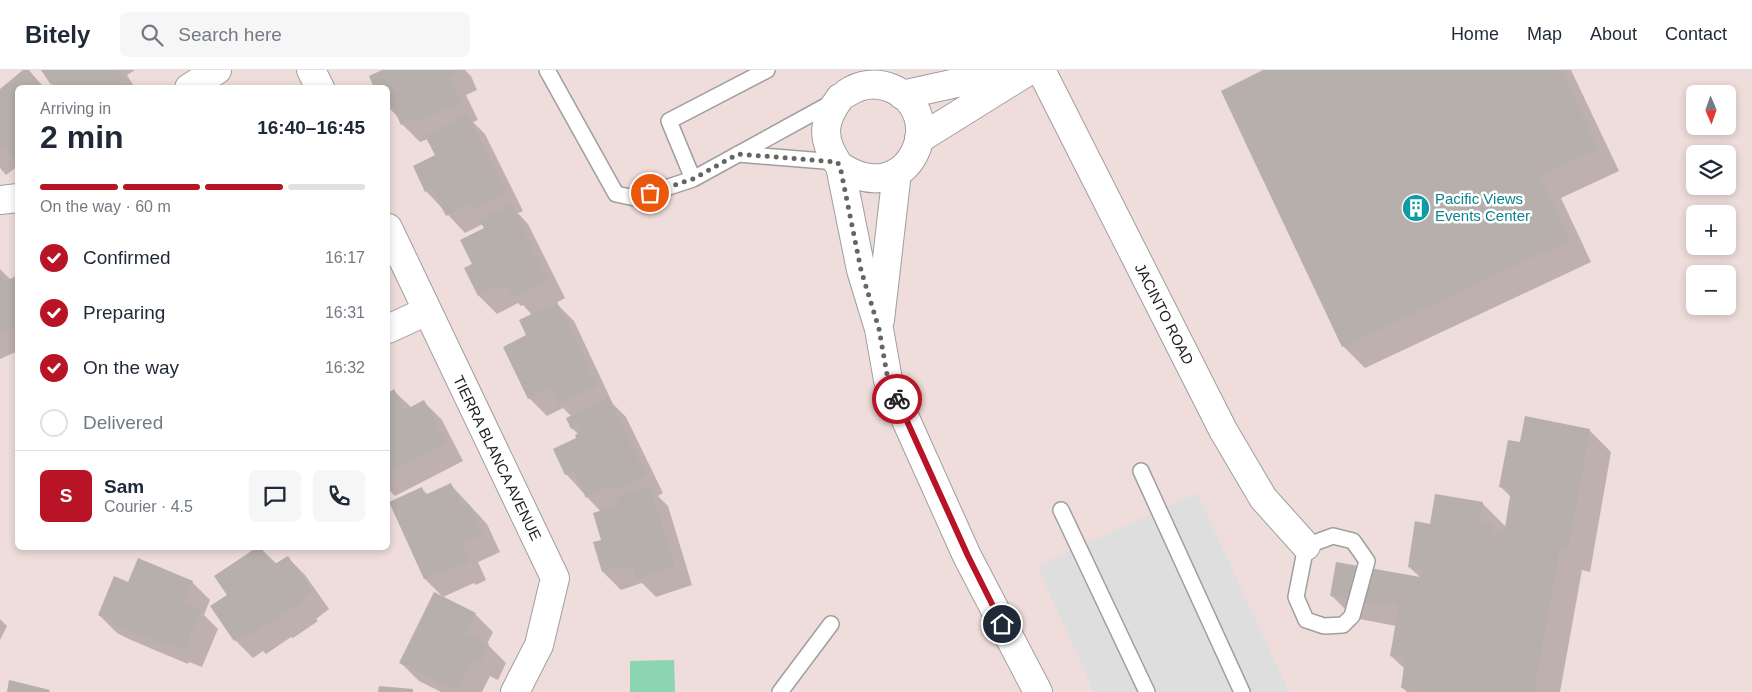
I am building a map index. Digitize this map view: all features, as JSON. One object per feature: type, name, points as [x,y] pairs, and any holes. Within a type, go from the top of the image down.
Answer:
[{"type":"street","points":[[194,85],[217,70]]},
{"type":"street","points":[[311,70],[318,85]]},
{"type":"street","points":[[898,85],[918,116],[921,132],[918,147],[910,162],[898,172],[882,178],[867,179],[853,174],[839,164],[831,153],[826,139],[826,124],[831,110],[846,87],[853,89],[867,85],[898,85],[1014,70]]},
{"type":"street","points":[[920,139],[1030,70]]},
{"type":"street","name":"JACINTO ROAD","points":[[1041,70],[1223,430],[1262,498],[1306,546]]},
{"type":"street","points":[[839,164],[861,270],[879,329],[888,380],[968,556],[1038,692]]},
{"type":"street","points":[[879,329],[898,172]]},
{"type":"street","points":[[0,200],[15,198]]},
{"type":"street","name":"TIERRA BLANCA AVENUE","points":[[390,232],[555,578],[539,645],[515,692]]},
{"type":"street","points":[[390,328],[427,311]]},
{"type":"lane","points":[[547,70],[616,194],[636,198],[693,179],[738,154],[846,87]]},
{"type":"lane","points":[[693,179],[669,122],[767,70]]},
{"type":"lane","points":[[738,154],[839,164]]},
{"type":"lane","points":[[1141,471],[1242,692]]},
{"type":"lane","points":[[1061,510],[1147,692]]},
{"type":"lane","points":[[1333,536],[1353,541],[1366,561],[1352,616],[1343,625],[1324,626],[1306,620],[1296,597],[1306,546],[1333,536]]},
{"type":"lane","points":[[780,692],[831,624]]},
{"type":"shaded area","points":[[0,70],[1752,70],[1752,692],[0,692]]},
{"type":"shaded area","points":[[1197,493],[1289,692],[1094,692],[1037,566]]},
{"type":"green space","points":[[674,660],[675,692],[630,692],[630,661]]},
{"type":"building","points":[[23,70],[29,70],[41,85],[15,85],[15,159],[5,147],[0,147],[0,89]]},
{"type":"building","points":[[41,70],[118,70],[124,79],[116,85],[58,85],[56,81],[51,85]]},
{"type":"building","points":[[382,70],[459,70],[460,72],[449,77],[461,102],[419,122],[417,118],[401,125],[390,101],[390,85],[373,85],[369,76]]},
{"type":"building","name":"Pacific Views Events Center","points":[[1263,70],[1561,70],[1598,149],[1540,176],[1570,240],[1342,347],[1221,91]]},
{"type":"building","points":[[467,114],[506,193],[472,210],[469,204],[446,216],[432,189],[425,192],[413,166],[435,155],[425,136]]},
{"type":"building","points":[[511,204],[548,280],[513,297],[508,287],[502,289],[500,285],[478,296],[464,268],[472,264],[460,240],[484,228],[479,220]]},
{"type":"building","points":[[0,274],[4,282],[15,276],[15,326],[0,334]]},
{"type":"building","points":[[557,302],[597,386],[558,404],[550,388],[528,399],[503,347],[526,335],[519,320]]},
{"type":"building","points":[[394,389],[405,410],[424,400],[446,443],[390,472],[390,392]]},
{"type":"building","points":[[608,398],[646,475],[613,491],[610,486],[586,498],[573,471],[565,475],[553,449],[576,438],[575,435],[580,433],[577,426],[571,429],[566,418]]},
{"type":"building","points":[[1525,416],[1590,429],[1568,551],[1560,549],[1534,692],[1423,692],[1401,688],[1405,659],[1390,656],[1399,604],[1386,601],[1385,607],[1330,596],[1336,562],[1420,577],[1422,570],[1408,567],[1415,521],[1430,524],[1435,494],[1483,502],[1480,521],[1493,525],[1492,533],[1504,534],[1511,490],[1499,487],[1508,440],[1520,442]]},
{"type":"building","points":[[451,483],[462,507],[469,504],[483,534],[461,544],[469,562],[457,567],[456,565],[424,579],[390,502],[422,487],[425,495]]},
{"type":"building","points":[[650,486],[675,567],[637,579],[633,566],[627,569],[626,565],[602,572],[593,542],[601,540],[593,513],[619,505],[616,497]]},
{"type":"building","points":[[253,550],[262,550],[273,565],[288,556],[312,591],[299,600],[301,603],[274,621],[247,637],[245,634],[234,641],[210,606],[227,595],[214,576]]},
{"type":"building","points":[[138,558],[193,581],[184,603],[201,610],[184,650],[171,645],[170,647],[112,623],[112,621],[98,615],[114,576],[128,582]]},
{"type":"building","points":[[434,592],[476,613],[466,633],[489,644],[480,662],[472,659],[456,691],[399,663]]},
{"type":"building","points":[[9,680],[50,690],[49,692],[7,692]]},
{"type":"building","points":[[379,686],[413,689],[413,692],[378,692]]},
{"type":"way so far","points":[[650,193],[693,179],[738,154],[837,162],[840,166],[861,270],[879,329],[888,380],[897,399]]},
{"type":"place","name":"Pacific Views Events Center","points":[[1416,208]]},
{"type":"route","points":[[897,399],[968,556],[1002,624]]}]
